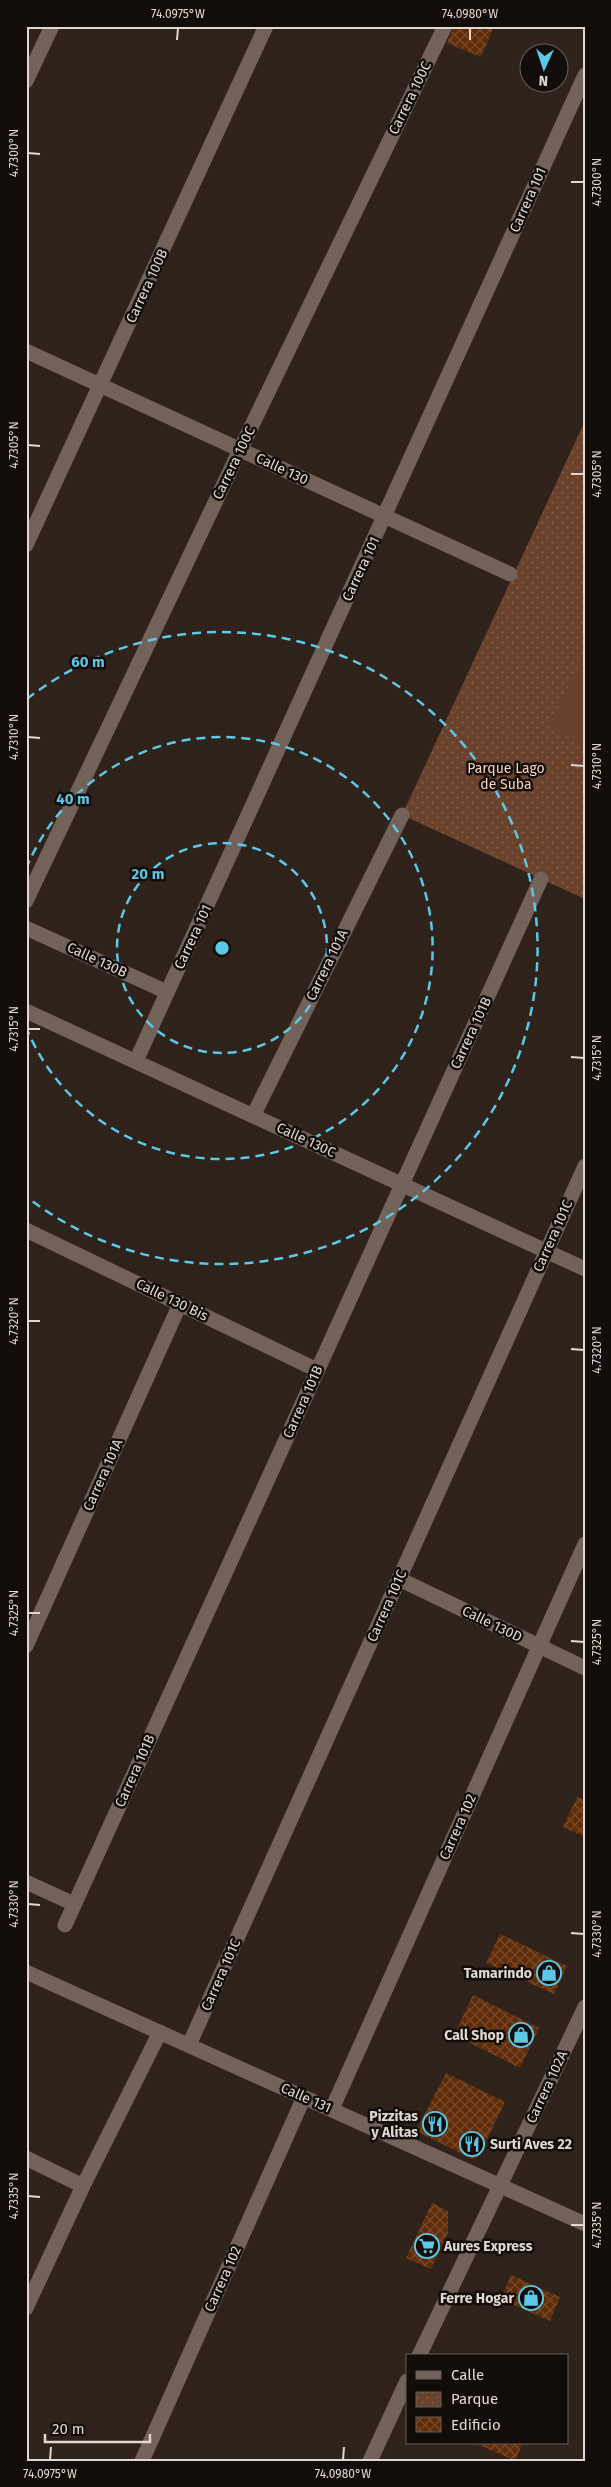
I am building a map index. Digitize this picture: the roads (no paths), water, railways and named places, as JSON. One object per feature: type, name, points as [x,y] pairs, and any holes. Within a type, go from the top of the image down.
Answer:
[{"type":"street","points":[[26,81],[52,26]]},
{"type":"street","name":"Carrera 100B","points":[[26,545],[266,26]]},
{"type":"street","name":"Carrera 100C","points":[[26,901],[240,450],[445,26]]},
{"type":"street","name":"Carrera 101","points":[[136,1061],[386,516],[585,75]]},
{"type":"street","name":"Calle 130","points":[[26,351],[510,574]]},
{"type":"street","name":"Carrera 101A","points":[[253,1116],[402,815]]},
{"type":"street","name":"Carrera 101B","points":[[65,1925],[541,879]]},
{"type":"street","name":"Calle 130B","points":[[26,928],[167,992]]},
{"type":"street","name":"Calle 130C","points":[[26,1011],[585,1269]]},
{"type":"street","name":"Carrera 101C","points":[[189,2045],[585,1166]]},
{"type":"street","name":"Calle 130 Bis","points":[[26,1230],[317,1370]]},
{"type":"street","name":"Carrera 101A","points":[[26,1646],[180,1304]]},
{"type":"street","name":"Carrera 102","points":[[332,2110],[585,1544]]},
{"type":"street","name":"Calle 130D","points":[[399,1580],[585,1668]]},
{"type":"street","points":[[26,1882],[74,1904]]},
{"type":"street","name":"Calle 131","points":[[26,1972],[585,2224]]},
{"type":"street","name":"Carrera 102A","points":[[420,2354],[585,2008]]},
{"type":"street","points":[[26,2308],[83,2186],[160,2032]]},
{"type":"street","name":"Carrera 102","points":[[142,2461],[304,2097]]},
{"type":"street","points":[[26,2158],[83,2186]]},
{"type":"street","points":[[370,2461],[406,2383]]},
{"type":"place","name":"Tamarindo","points":[[549,1973]]},
{"type":"place","name":"Call Shop","points":[[521,2035]]},
{"type":"place","name":"Pizzitas y Alitas","points":[[435,2124]]},
{"type":"place","name":"Surti Aves 22","points":[[472,2144]]},
{"type":"place","name":"Aures Express","points":[[427,2246]]},
{"type":"place","name":"Ferre Hogar","points":[[531,2298]]},
{"type":"park label","name":"Parque Lago de Suba","points":[[506,776]]}]
